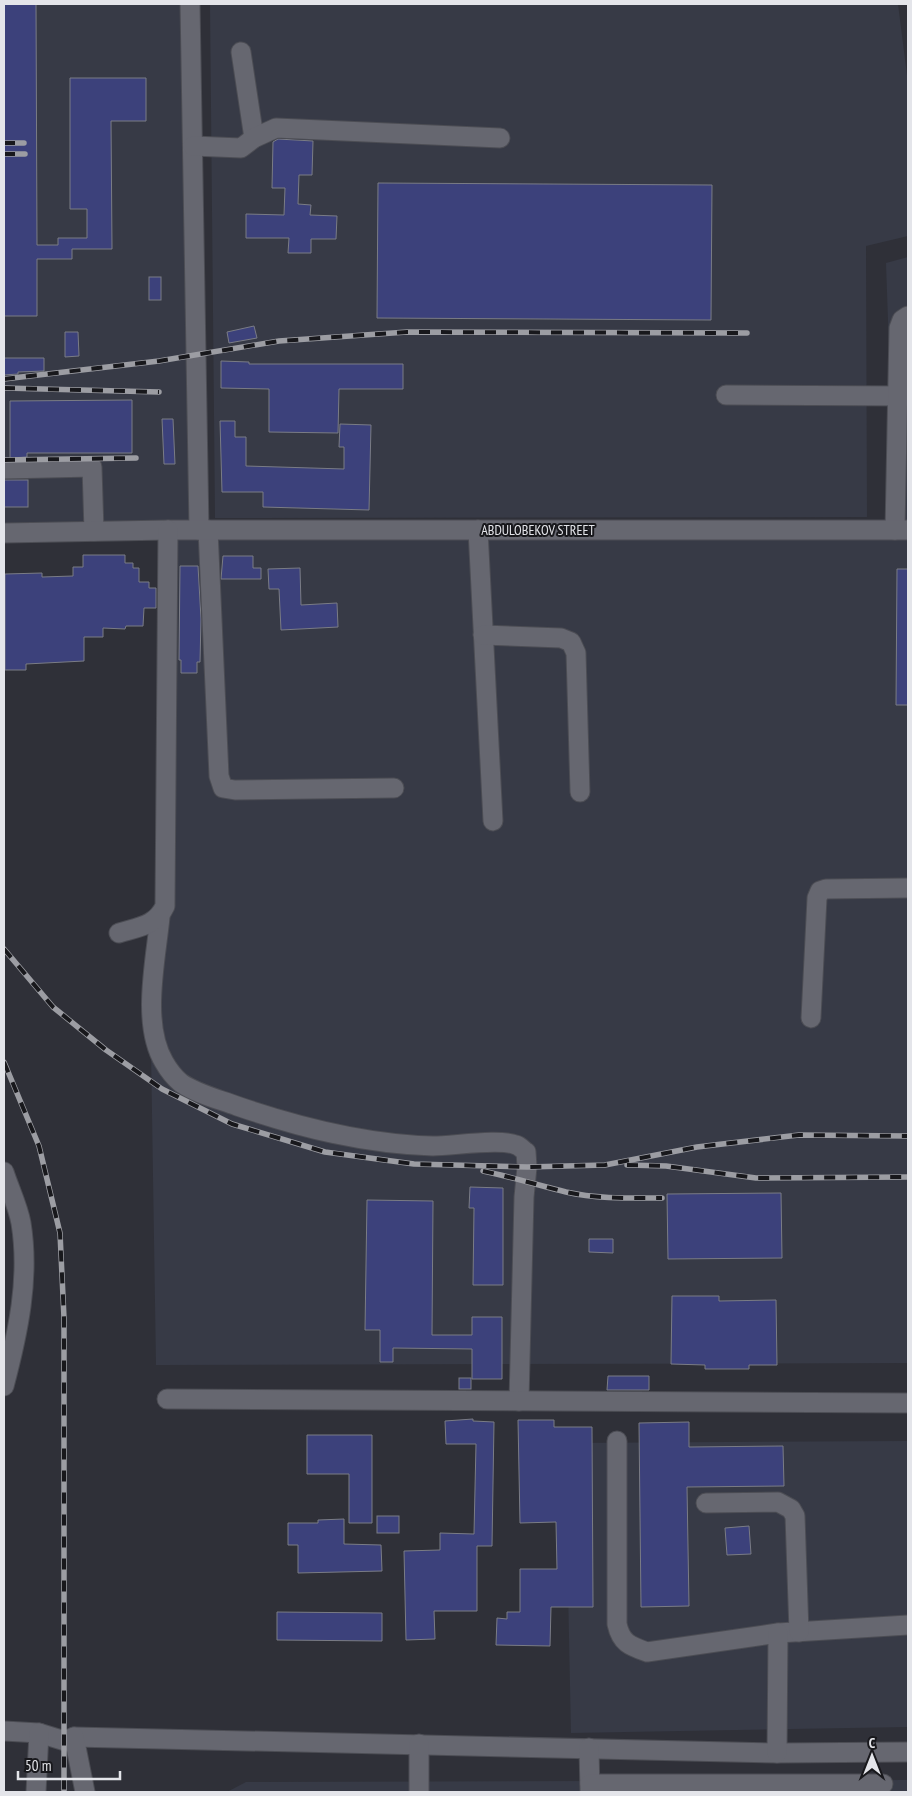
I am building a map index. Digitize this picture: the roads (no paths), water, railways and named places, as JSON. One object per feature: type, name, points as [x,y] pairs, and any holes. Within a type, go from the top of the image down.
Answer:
[{"type":"street","points":[[190,4],[204,530],[219,776],[223,788],[235,790],[394,788]]},
{"type":"street","points":[[241,52],[254,138]]},
{"type":"street","points":[[193,146],[241,148],[254,138],[276,128],[500,138]]},
{"type":"street","points":[[901,530],[903,396],[899,328],[902,320],[908,316]]},
{"type":"street","points":[[726,395],[903,396]]},
{"type":"street","points":[[4,469],[92,468],[94,531]]},
{"type":"street","points":[[168,530],[165,906],[160,916],[152,992],[152,1018],[155,1038],[164,1062],[179,1082],[206,1095],[274,1119],[320,1131],[384,1143],[434,1146],[505,1143],[516,1145],[526,1152],[519,1401]]},
{"type":"street","name":"ABDULOBEKOV STREET","points":[[4,533],[168,530],[901,530]]},
{"type":"street","points":[[478,530],[493,821]]},
{"type":"street","points":[[483,635],[561,638],[571,642],[576,653],[580,792]]},
{"type":"street","points":[[811,1018],[817,898],[820,891],[826,889],[908,888]]},
{"type":"street","points":[[119,933],[153,922],[160,916]]},
{"type":"street","points":[[4,1172],[21,1222],[24,1261],[19,1327],[4,1386]]},
{"type":"street","points":[[167,1399],[908,1402]]},
{"type":"street","points":[[617,1441],[617,1624],[619,1634],[626,1645],[647,1652],[778,1633],[908,1625]]},
{"type":"street","points":[[706,1503],[778,1502],[791,1509],[796,1516],[798,1632]]},
{"type":"street","points":[[777,1753],[778,1633]]},
{"type":"street","points":[[4,1731],[39,1733],[65,1741],[74,1736],[777,1753],[908,1752]]},
{"type":"street","points":[[36,1792],[39,1733]]},
{"type":"street","points":[[74,1736],[85,1792]]},
{"type":"street","points":[[420,1744],[420,1792]]},
{"type":"street","points":[[589,1748],[590,1788],[884,1788],[882,1752]]},
{"type":"railway","points":[[4,143],[24,143]]},
{"type":"railway","points":[[4,154],[25,154]]},
{"type":"railway","points":[[4,379],[159,361],[279,341],[407,332],[747,333]]},
{"type":"railway","points":[[4,388],[159,392]]},
{"type":"railway","points":[[4,460],[136,458]]},
{"type":"railway","points":[[4,949],[53,1007],[106,1050],[162,1089],[232,1124],[325,1152],[414,1164],[527,1167],[605,1165],[697,1147],[799,1135],[908,1136]]},
{"type":"railway","points":[[4,1062],[39,1146],[60,1233],[64,1318],[64,1792]]},
{"type":"railway","points":[[627,1165],[666,1166],[756,1178],[908,1177]]},
{"type":"railway","points":[[483,1171],[566,1192],[590,1196],[662,1198]]}]
